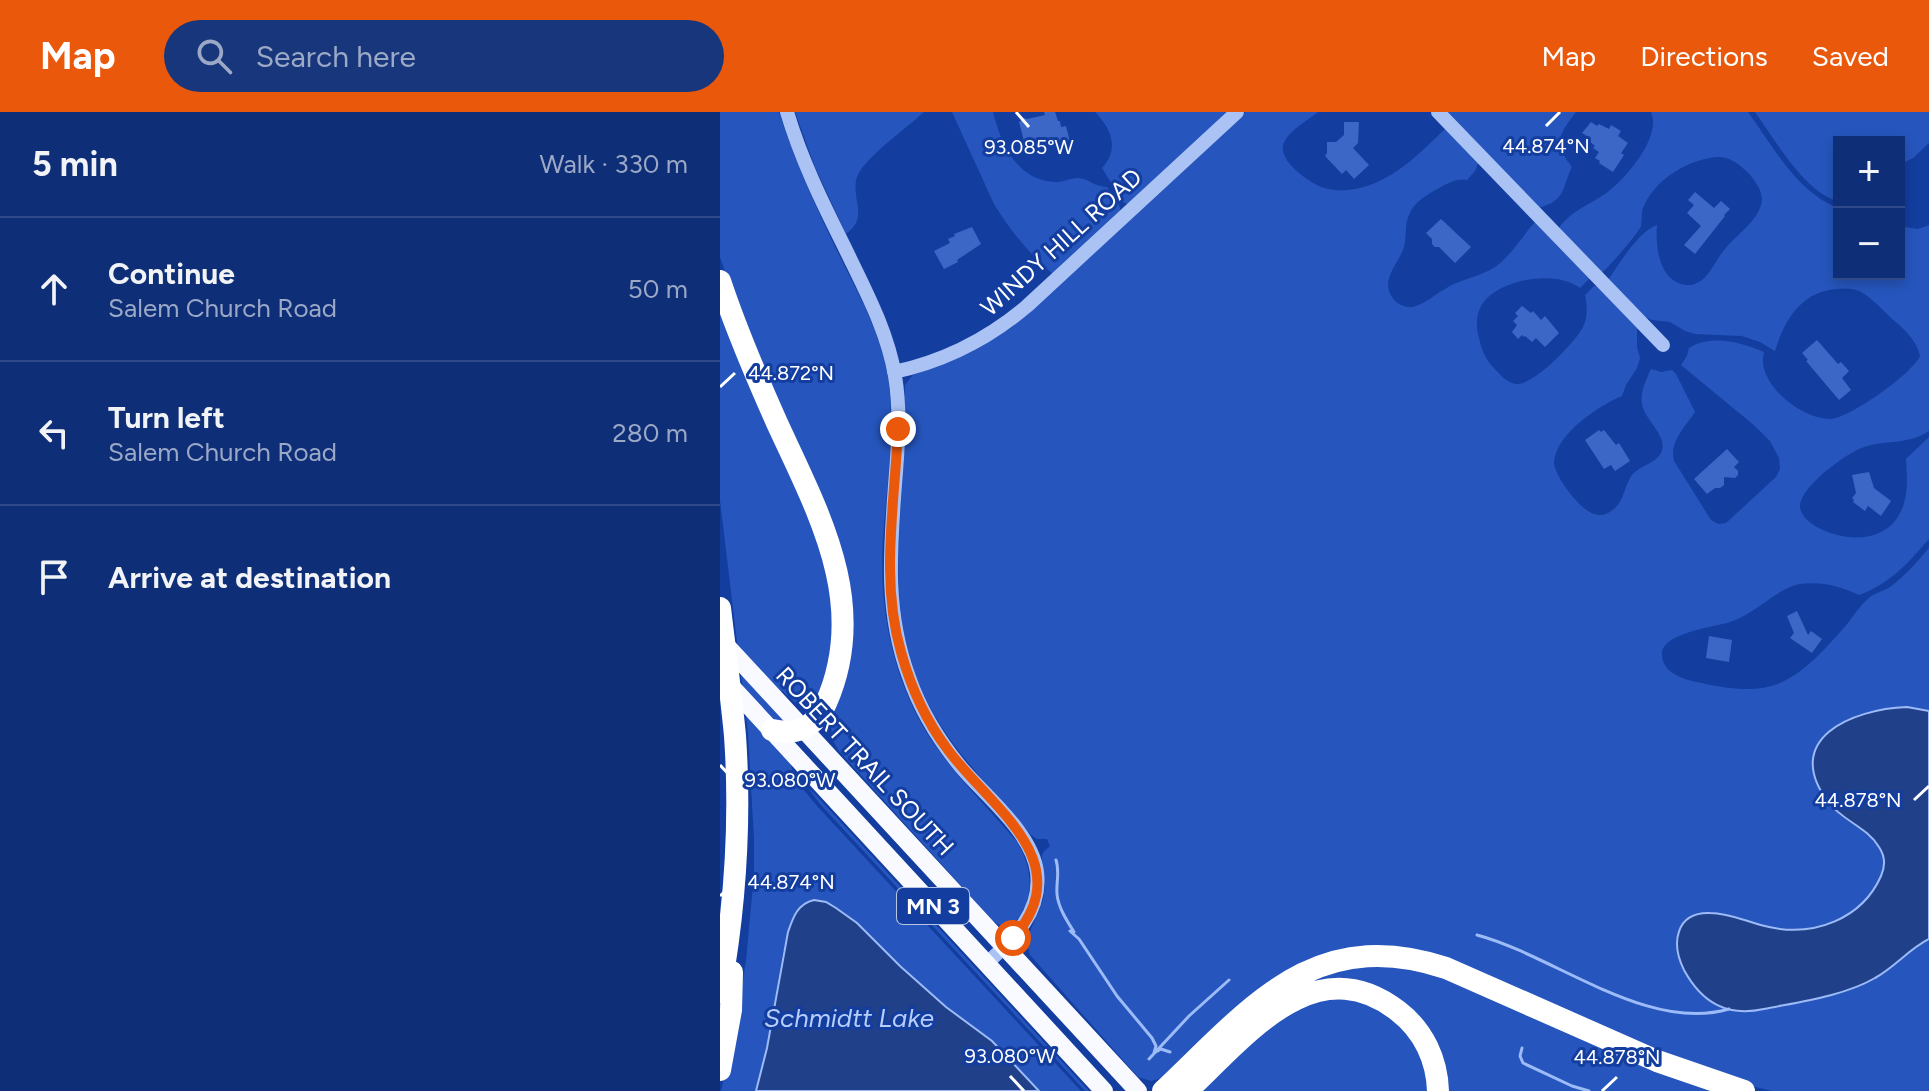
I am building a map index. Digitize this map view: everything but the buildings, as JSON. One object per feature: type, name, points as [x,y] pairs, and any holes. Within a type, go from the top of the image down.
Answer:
[{"type":"highway","points":[[720,281],[759,381],[819,514],[837,567],[842,615],[838,660],[830,691],[813,723],[788,736]]},
{"type":"highway","points":[[720,608],[736,761],[737,837],[731,1010],[720,1070]]},
{"type":"highway","points":[[720,992],[734,889]]},
{"type":"highway","points":[[1163,1091],[1261,1000],[1286,982],[1316,968],[1353,957],[1380,956],[1414,959],[1446,968],[1657,1061],[1744,1091]]},
{"type":"highway","points":[[1187,1091],[1281,1006],[1311,993],[1335,990],[1368,995],[1386,1003],[1408,1019],[1430,1051],[1438,1091]]},
{"type":"main road","name":"ROBERT TRAIL SOUTH","points":[[720,639],[784,709],[788,736],[986,964],[1104,1091]]},
{"type":"main road","name":"ROBERT TRAIL SOUTH","points":[[720,674],[788,736],[1004,947],[1138,1091]]},
{"type":"street","points":[[787,112],[812,179],[874,310],[894,372],[898,429],[891,600],[895,630],[912,687],[932,726],[961,767],[1016,828],[1034,857],[1038,880],[1035,901],[1023,927],[986,964]]},
{"type":"street","name":"WINDY HILL ROAD","points":[[894,372],[957,352],[1005,324],[1237,112]]},
{"type":"street","points":[[1438,112],[1663,345]]},
{"type":"shaded area","points":[[720,112],[779,112],[807,185],[877,335],[885,363],[891,406],[882,567],[893,652],[912,706],[926,731],[951,766],[1017,842],[1025,857],[1030,881],[1028,898],[1018,918],[1008,926],[992,920],[839,751],[832,739],[831,725],[849,630],[720,257]]},
{"type":"shaded area","points":[[795,112],[924,112],[877,152],[861,170],[856,185],[857,221],[846,234],[815,167]]},
{"type":"shaded area","points":[[952,112],[993,112],[1006,147],[1020,167],[1041,179],[1057,182],[1082,178],[1107,187],[1121,212],[1053,274],[1020,241],[994,204]]},
{"type":"shaded area","points":[[1095,112],[1228,112],[1129,205],[1123,202],[1102,168],[1108,161],[1112,146],[1109,132]]},
{"type":"shaded area","points":[[1246,112],[1318,112],[1288,136],[1283,153],[1291,166],[1318,186],[1340,190],[1369,185],[1394,173],[1446,128],[1479,161],[1467,180],[1456,180],[1439,188],[1413,208],[1407,220],[1405,243],[1388,285],[1392,297],[1398,304],[1417,306],[1451,286],[1495,267],[1536,221],[1589,279],[1580,288],[1556,279],[1526,280],[1498,290],[1487,298],[1480,308],[1477,326],[1480,342],[1490,363],[1509,382],[1523,383],[1533,378],[1554,361],[1580,332],[1587,310],[1585,295],[1594,286],[1599,286],[1637,328],[1640,358],[1622,396],[1590,414],[1562,441],[1554,462],[1558,475],[1569,492],[1588,511],[1596,515],[1605,514],[1615,508],[1632,475],[1661,453],[1662,441],[1642,404],[1643,391],[1651,369],[1661,372],[1672,370],[1695,412],[1676,441],[1674,461],[1711,520],[1718,524],[1726,523],[1776,477],[1780,469],[1779,458],[1770,441],[1755,426],[1681,365],[1689,348],[1716,340],[1746,345],[1764,352],[1763,364],[1767,376],[1783,398],[1807,413],[1831,419],[1852,411],[1880,394],[1906,373],[1920,356],[1916,345],[1869,297],[1852,289],[1825,291],[1804,301],[1789,318],[1775,351],[1742,336],[1695,334],[1670,322],[1643,316],[1608,280],[1643,234],[1657,225],[1657,245],[1666,273],[1681,284],[1692,285],[1705,277],[1757,214],[1762,200],[1760,191],[1741,166],[1724,157],[1694,162],[1663,180],[1643,208],[1639,230],[1601,273],[1558,229],[1576,212],[1609,191],[1633,166],[1652,132],[1651,112],[1748,112],[1798,180],[1833,205],[1833,280],[1905,280],[1905,227],[1918,229],[1929,225],[1929,431],[1911,439],[1868,446],[1852,453],[1814,482],[1800,507],[1809,522],[1835,535],[1856,538],[1877,534],[1894,522],[1900,513],[1907,486],[1906,459],[1929,437],[1929,539],[1898,572],[1859,595],[1823,584],[1791,586],[1739,618],[1679,636],[1664,647],[1662,654],[1668,669],[1692,681],[1740,689],[1776,684],[1807,666],[1865,601],[1895,583],[1929,548],[1929,711],[1884,709],[1854,717],[1828,733],[1812,762],[1816,782],[1829,803],[1881,849],[1883,869],[1874,889],[1852,913],[1806,929],[1781,929],[1721,914],[1701,914],[1692,917],[1677,951],[1690,979],[1700,990],[1725,1008],[1741,1012],[1802,1002],[1862,984],[1881,975],[1929,939],[1929,1091],[1772,1091],[1739,1083],[1523,994],[1357,950],[1162,1078],[1151,1081],[1138,1077],[1030,955],[1028,939],[1044,894],[1042,856],[1050,846],[1047,839],[1037,839],[1031,835],[945,732],[919,682],[908,649],[902,616],[898,551],[906,438],[905,385],[913,375],[974,351],[1011,328]]},
{"type":"shaded area","points":[[1445,112],[1576,112],[1560,139],[1562,151],[1572,167],[1562,193],[1554,201],[1538,208]]},
{"type":"shaded area","points":[[1755,112],[1929,112],[1929,143],[1905,162],[1905,136],[1833,136],[1833,199],[1802,176]]},
{"type":"shaded area","points":[[720,294],[826,548],[836,636],[816,704],[803,709],[781,690],[793,777],[1081,1091],[1039,1091],[992,1041],[946,1007],[846,915],[818,900],[808,901],[783,951],[767,1048],[756,1091],[721,1091],[746,961],[754,839],[748,733],[720,500]]},
{"type":"shaded area","points":[[808,788],[814,793],[1089,1091],[1085,1091]]},
{"type":"shaded area","points":[[1354,964],[1413,965],[1722,1091],[1444,1091],[1389,998],[1271,999]]},
{"type":"shaded area","points":[[1348,998],[1386,1011],[1419,1046],[1431,1091],[1198,1091],[1264,1029],[1300,1004]]},
{"type":"water","points":[[1907,707],[1929,711],[1929,939],[1875,978],[1835,994],[1751,1011],[1727,1009],[1707,999],[1691,981],[1680,960],[1677,940],[1679,931],[1689,918],[1698,914],[1718,913],[1769,927],[1819,927],[1849,914],[1873,891],[1884,868],[1881,850],[1868,834],[1829,803],[1816,781],[1813,761],[1818,745],[1829,732],[1845,721],[1886,709]]},
{"type":"water","name":"Schmidtt Lake","points":[[814,900],[826,902],[857,923],[946,1007],[992,1041],[1039,1091],[756,1091],[788,932],[800,908]]},
{"type":"waterway","points":[[1056,860],[1058,899],[1074,932]]},
{"type":"waterway","points":[[1070,931],[1152,1038],[1156,1046],[1154,1053],[1161,1049],[1170,1052]]},
{"type":"waterway","points":[[1477,935],[1507,945],[1634,1002],[1666,1011],[1698,1014],[1729,1009]]},
{"type":"waterway","points":[[1149,1059],[1189,1016],[1229,980]]},
{"type":"waterway","points":[[1522,1048],[1520,1056],[1523,1063],[1589,1091]]},
{"type":"route","points":[[898,429],[890,568],[891,600],[898,641],[917,697],[939,738],[1016,828],[1034,857],[1038,880],[1035,901],[1025,923],[1013,938]]}]
